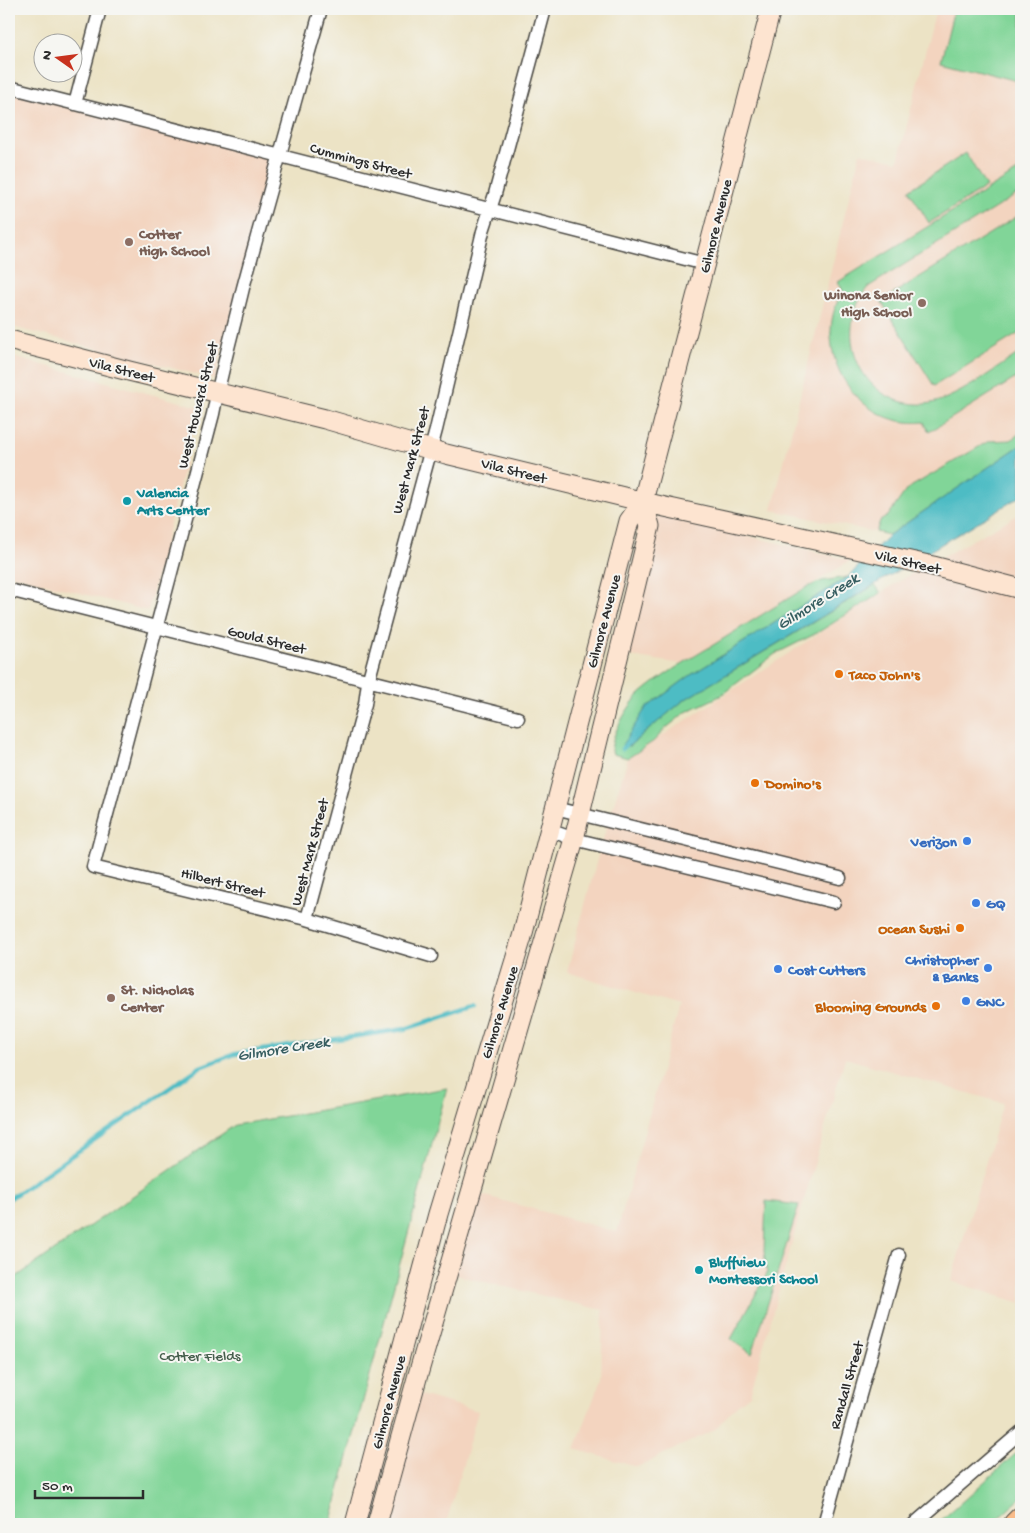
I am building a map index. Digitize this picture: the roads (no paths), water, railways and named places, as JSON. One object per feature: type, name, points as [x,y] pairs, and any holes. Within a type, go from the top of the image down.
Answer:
[{"type":"highway","points":[[1016,1524],[1021,1519]]},
{"type":"street","points":[[75,104],[100,9]]},
{"type":"street","name":"West Howard Street","points":[[93,867],[213,414],[272,178],[321,9]]},
{"type":"street","name":"West Mark Street","points":[[307,919],[365,704],[368,682],[431,450],[490,210],[545,9]]},
{"type":"street","name":"Gilmore Avenue","points":[[355,1524],[438,1214],[522,937],[629,521],[643,502],[771,9]]},
{"type":"street","name":"Cummings Street","points":[[9,87],[705,264]]},
{"type":"street","name":"Vila Street","points":[[9,340],[325,419],[431,450],[643,502],[933,566],[1021,589]]},
{"type":"street","name":"Gilmore Avenue","points":[[377,1524],[417,1378],[574,839],[650,526],[643,502]]},
{"type":"street","name":"Gould Street","points":[[9,590],[339,673],[368,682],[518,718]]},
{"type":"street","points":[[555,808],[840,878]]},
{"type":"street","points":[[549,830],[574,839],[834,902]]},
{"type":"street","name":"Hilbert Street","points":[[93,867],[307,919],[431,956]]},
{"type":"street","name":"Randall Street","points":[[824,1524],[900,1255]]},
{"type":"street","points":[[914,1524],[1021,1432]]},
{"type":"water","points":[[1021,445],[1021,496],[684,700],[629,746],[622,745],[646,708],[691,675],[848,577],[889,535]]},
{"type":"waterway","name":"Gilmore Creek","points":[[622,749],[629,740]]},
{"type":"waterway","name":"Gilmore Creek","points":[[9,1199],[200,1067],[235,1054],[405,1029],[475,1006]]},
{"type":"place","name":"Cotter High School","points":[[129,242]]},
{"type":"place","name":"Winona Senior High School","points":[[922,303]]},
{"type":"place","name":"Valencia Arts Center","points":[[127,501]]},
{"type":"place","name":"Taco John's","points":[[839,674]]},
{"type":"place","name":"Domino's","points":[[755,783]]},
{"type":"place","name":"Verizon","points":[[967,841]]},
{"type":"place","name":"GQ","points":[[976,903]]},
{"type":"place","name":"Ocean Sushi","points":[[960,928]]},
{"type":"place","name":"Christopher & Banks","points":[[988,968]]},
{"type":"place","name":"Cost Cutters","points":[[778,969]]},
{"type":"place","name":"St. Nicholas Center","points":[[111,998]]},
{"type":"place","name":"GNC","points":[[966,1001]]},
{"type":"place","name":"Blooming Grounds","points":[[936,1006]]},
{"type":"place","name":"Bluffview Montessori School","points":[[699,1270]]},
{"type":"park label","name":"Cotter Fields","points":[[200,1355]]}]
